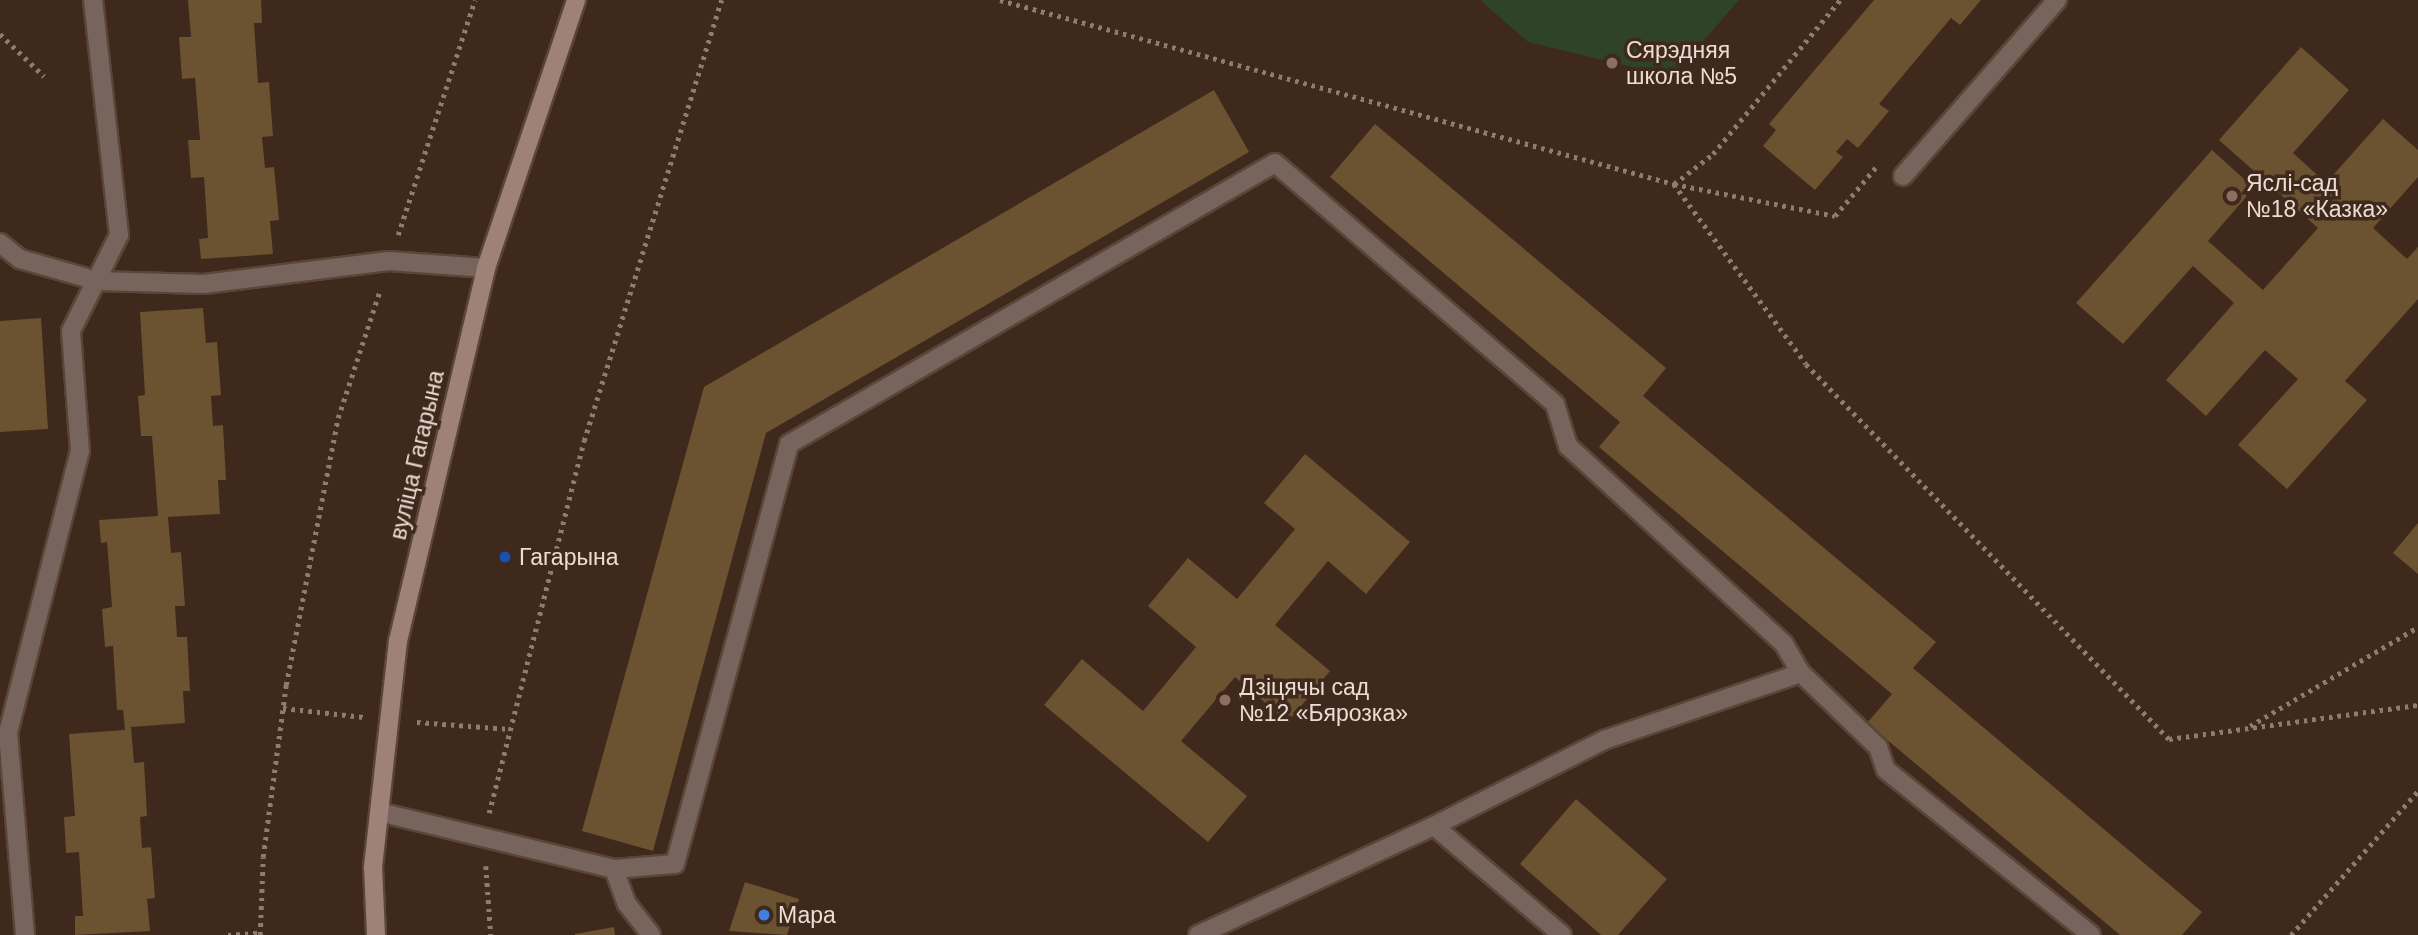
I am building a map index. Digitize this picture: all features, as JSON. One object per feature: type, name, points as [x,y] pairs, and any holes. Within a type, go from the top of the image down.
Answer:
[{"type":"main road","name":"вуліца Гагарына","points":[[376,935],[373,867],[398,641],[486,268],[576,0]]},
{"type":"lane","points":[[25,935],[8,733],[79,451],[71,331],[119,235],[93,0]]},
{"type":"lane","points":[[1903,176],[2057,0]]},
{"type":"lane","points":[[379,812],[614,869],[675,864],[789,444],[1275,163],[1555,404],[1568,446],[1784,644],[1801,673],[1878,747],[1886,770],[2091,935]]},
{"type":"lane","points":[[0,243],[20,259],[98,281],[204,284],[389,261],[486,268]]},
{"type":"lane","points":[[1201,935],[1434,826],[1604,740],[1801,673]]},
{"type":"lane","points":[[1434,826],[1562,935]]},
{"type":"lane","points":[[614,869],[626,904],[651,935]]},
{"type":"path","points":[[228,935],[260,934],[263,857],[291,659],[338,418],[475,0]]},
{"type":"path","points":[[491,935],[483,836],[584,441],[721,0]]},
{"type":"path","points":[[1000,0],[1674,184],[1835,216],[1878,164]]},
{"type":"path","points":[[1674,184],[1713,154],[1840,0]]},
{"type":"path","points":[[0,34],[44,76]]},
{"type":"path","points":[[1674,184],[1806,364],[2169,739],[2418,705]]},
{"type":"path","points":[[2246,729],[2418,627]]},
{"type":"path","points":[[2291,935],[2418,791]]},
{"type":"green space","points":[[1480,0],[1739,0],[1672,77],[1528,42]]},
{"type":"building","points":[[188,0],[261,0],[262,23],[254,23],[258,83],[269,82],[273,136],[262,137],[265,168],[274,167],[279,220],[270,221],[273,254],[201,259],[199,239],[208,238],[204,177],[191,178],[188,140],[200,140],[195,78],[182,79],[179,37],[191,37]]},
{"type":"building","points":[[1874,0],[1981,0],[1960,25],[1951,18],[1879,104],[1889,111],[1858,148],[1847,139],[1836,152],[1843,157],[1815,190],[1763,146],[1776,130],[1769,124]]},
{"type":"building","points":[[2301,47],[2349,90],[2293,153],[2326,183],[2383,119],[2418,150],[2418,177],[2373,228],[2407,259],[2418,247],[2418,299],[2345,381],[2367,400],[2287,489],[2238,445],[2298,379],[2265,350],[2206,416],[2166,380],[2234,303],[2193,266],[2123,344],[2076,303],[2212,150],[2254,188],[2208,241],[2263,290],[2318,228],[2219,140]]},
{"type":"building","points":[[1214,90],[1249,152],[766,433],[653,851],[582,831],[704,387]]},
{"type":"building","points":[[1375,124],[1666,368],[1643,396],[1936,642],[1913,668],[2202,912],[2182,935],[2120,935],[1867,723],[1892,694],[1599,447],[1620,422],[1330,177]]},
{"type":"building","points":[[203,308],[206,343],[217,342],[221,395],[211,396],[213,426],[223,425],[226,480],[218,480],[220,514],[168,517],[171,553],[181,552],[185,606],[175,606],[177,637],[187,637],[190,691],[183,691],[185,723],[131,727],[134,763],[144,762],[147,816],[140,817],[142,848],[151,847],[155,898],[147,899],[150,931],[75,935],[75,916],[83,916],[79,852],[66,853],[64,817],[75,816],[69,734],[125,730],[123,710],[117,710],[113,646],[105,647],[102,609],[112,607],[107,542],[101,543],[99,520],[158,516],[152,436],[141,436],[138,396],[145,395],[140,312]]},
{"type":"building","points":[[41,318],[48,429],[0,432],[0,321]]},
{"type":"building","points":[[1305,454],[1410,542],[1366,594],[1328,561],[1275,625],[1330,671],[1288,722],[1235,677],[1181,741],[1247,796],[1208,842],[1044,705],[1082,659],[1143,711],[1196,647],[1148,606],[1188,558],[1237,599],[1295,529],[1264,503]]},
{"type":"building","points":[[2418,523],[2418,574],[2393,553]]},
{"type":"building","points":[[1576,799],[1667,879],[1618,935],[1601,935],[1520,864]]},
{"type":"building","name":"Мара","points":[[745,882],[799,899],[787,935],[729,931]]},
{"type":"building","points":[[614,927],[615,935],[575,935],[575,934]]},
{"type":"place","name":"Сярэдняя школа №5","points":[[1612,63]]},
{"type":"place","name":"Яслі-сад №18 «Казка»","points":[[2232,196]]},
{"type":"place","name":"Гагарына","points":[[505,557]]},
{"type":"place","name":"Дзіцячы сад №12 «Бярозка»","points":[[1225,700]]},
{"type":"place","name":"Мара","points":[[764,915]]}]
